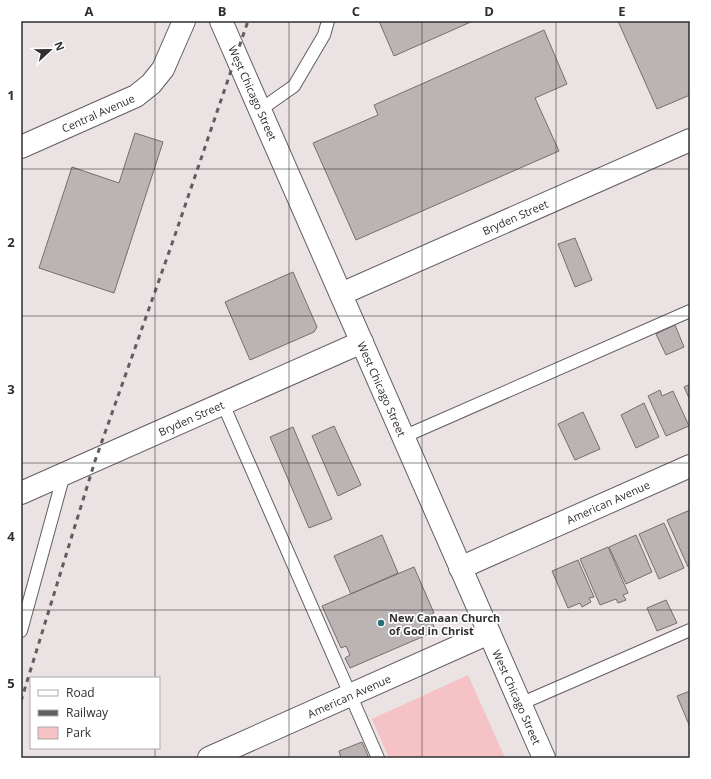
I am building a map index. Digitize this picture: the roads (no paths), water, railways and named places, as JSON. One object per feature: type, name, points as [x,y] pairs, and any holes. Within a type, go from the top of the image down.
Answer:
[{"type":"street","name":"Central Avenue","points":[[21,147],[136,96],[151,84],[163,69],[184,21]]},
{"type":"street","name":"West Chicago Street","points":[[221,21],[544,758]]},
{"type":"street","name":"Bryden Street","points":[[341,294],[690,140]]},
{"type":"street","name":"Bryden Street","points":[[21,494],[362,342]]},
{"type":"street","name":"American Avenue","points":[[460,568],[690,466]]},
{"type":"street","name":"American Avenue","points":[[209,758],[489,633]]},
{"type":"lane","points":[[260,110],[294,86],[324,36],[328,21]]},
{"type":"lane","points":[[403,437],[690,312]]},
{"type":"lane","points":[[223,404],[378,758]]},
{"type":"lane","points":[[21,632],[64,474]]},
{"type":"lane","points":[[520,704],[690,630]]},
{"type":"railway","points":[[21,701],[95,461],[174,238],[248,21]]},
{"type":"place","name":"New Canaan Church of God in Christ","points":[[381,623]]}]
